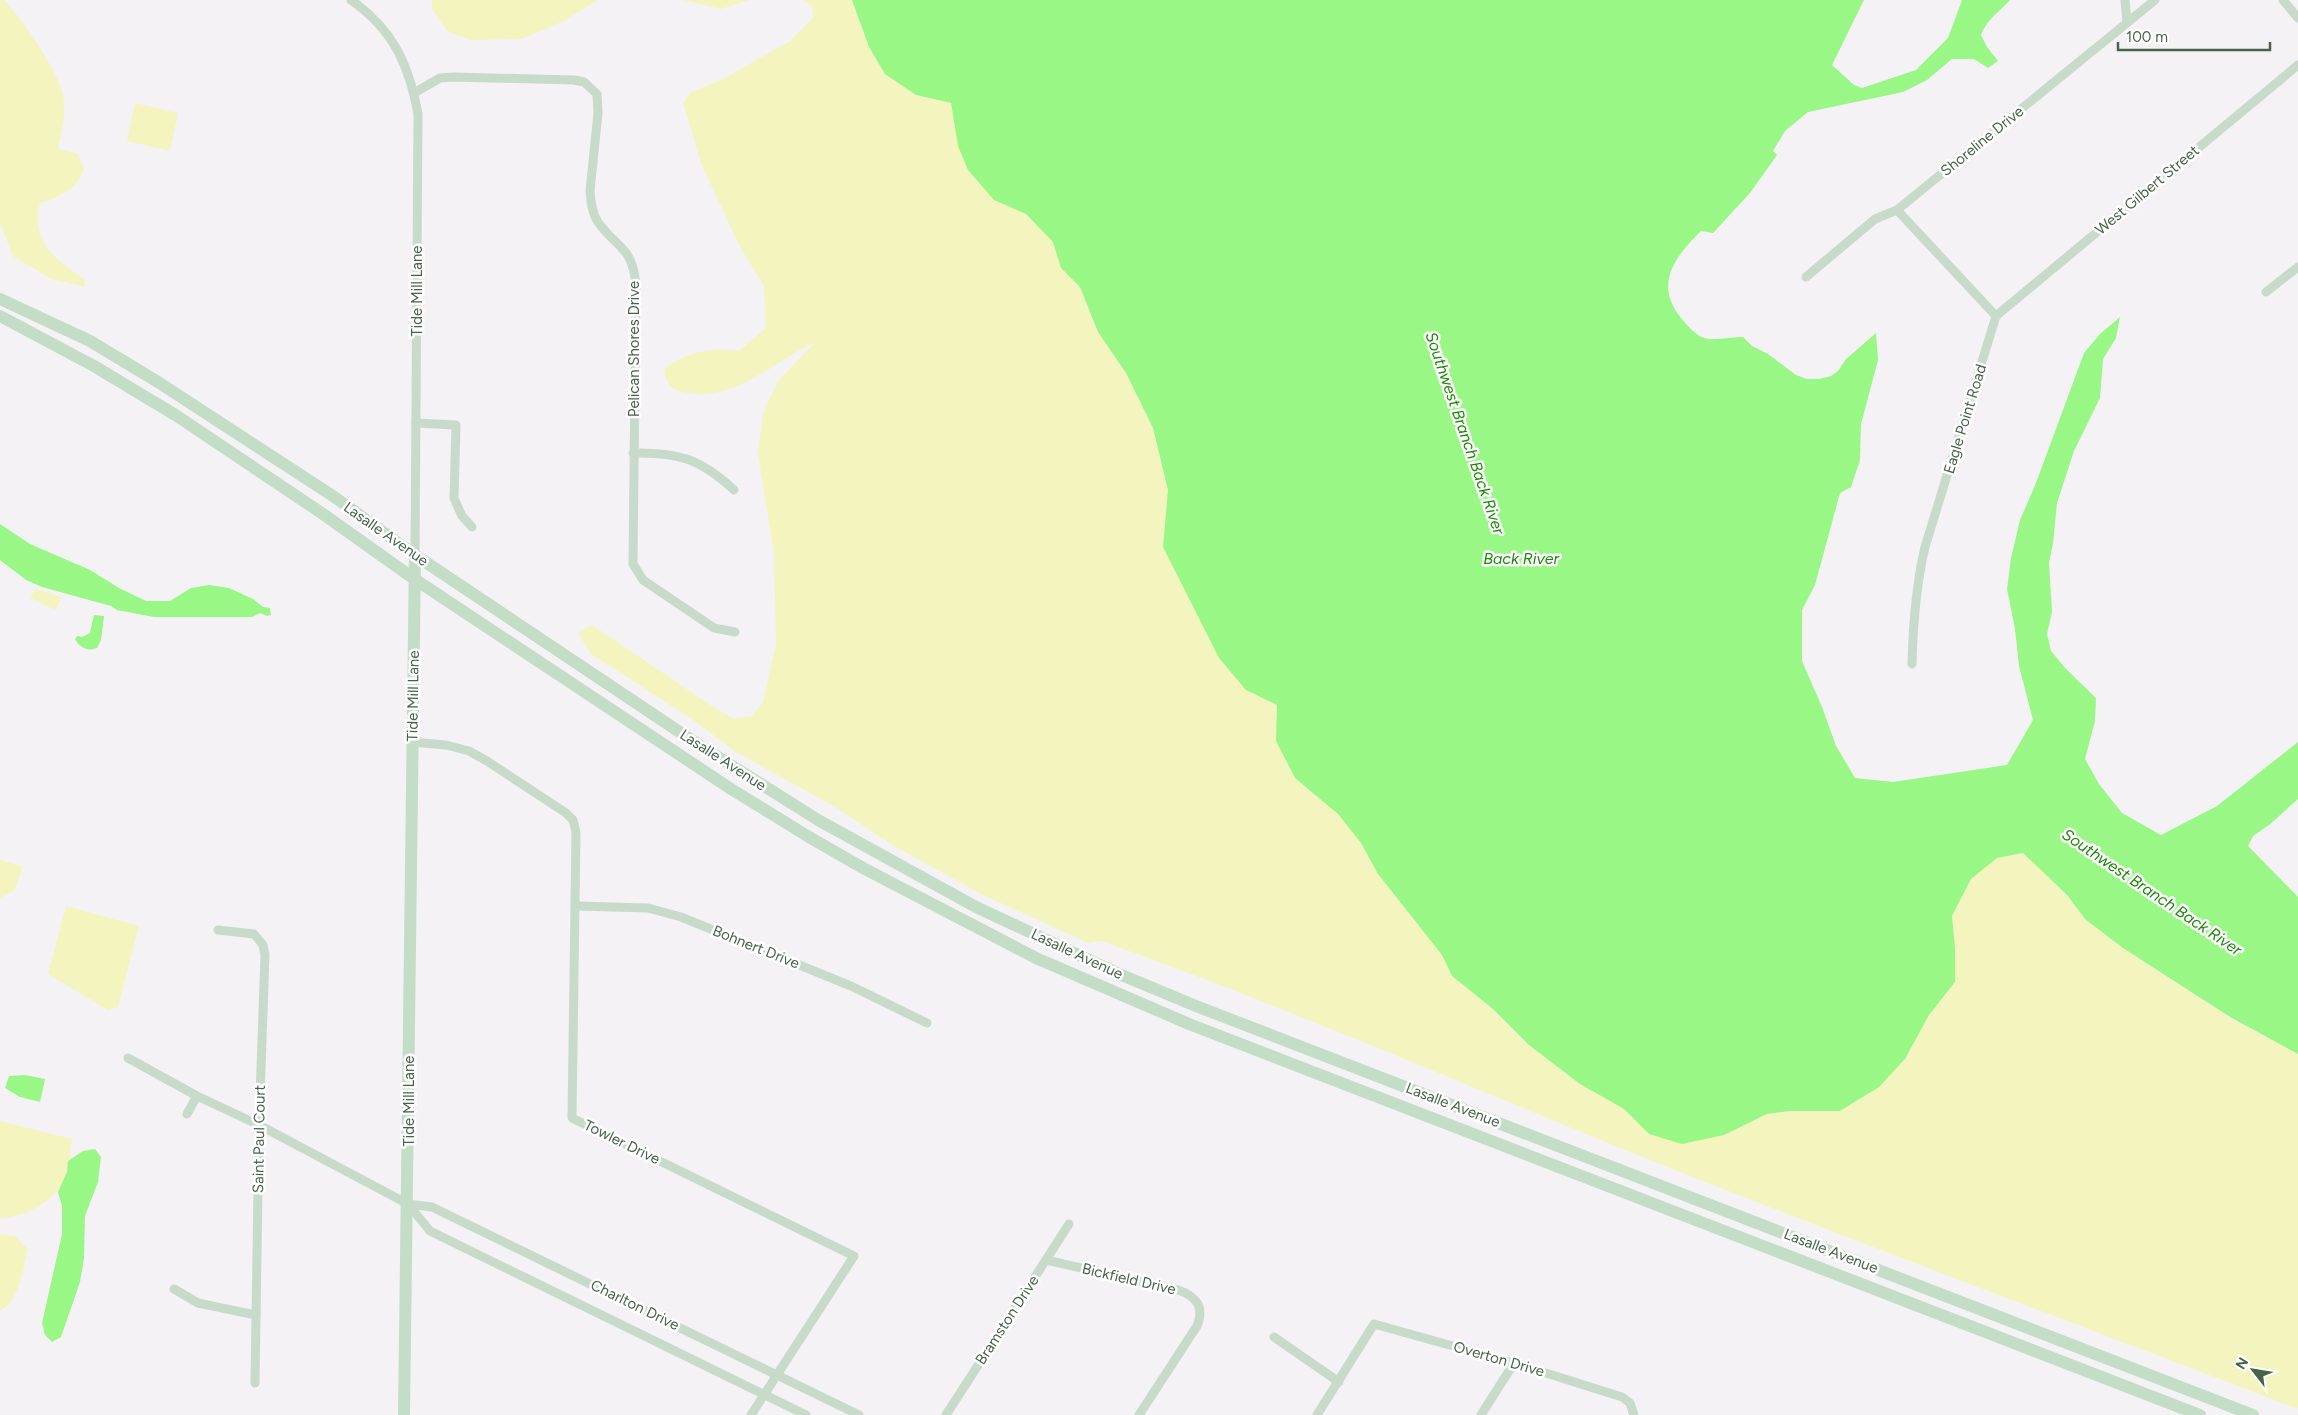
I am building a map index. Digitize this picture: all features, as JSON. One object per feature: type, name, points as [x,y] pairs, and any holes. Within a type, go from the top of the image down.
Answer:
[{"type":"main road","name":"Lasalle Avenue","points":[[0,300],[90,341],[158,382],[333,496],[415,555],[772,792],[870,850],[976,906],[1041,938],[1196,1006],[2253,1415]]},
{"type":"main road","name":"Lasalle Avenue","points":[[0,316],[94,366],[176,416],[323,514],[414,578],[731,789],[809,837],[871,872],[1036,958],[1107,990],[1198,1027],[2200,1415]]},
{"type":"main road","name":"Tide Mill Lane","points":[[404,1415],[415,555]]},
{"type":"street","name":"Tide Mill Lane","points":[[351,0],[382,26],[398,49],[414,93],[418,114],[415,555]]},
{"type":"street","points":[[2125,0],[2127,23]]},
{"type":"street","name":"Shoreline Drive","points":[[1806,277],[1874,219],[1897,210],[2155,0]]},
{"type":"street","points":[[2283,0],[2298,18]]},
{"type":"street","name":"West Gilbert Street","points":[[1996,316],[2298,65]]},
{"type":"street","name":"Pelican Shores Drive","points":[[414,93],[440,78],[454,77],[574,80],[584,82],[596,94],[598,113],[590,192],[591,202],[598,222],[624,249],[630,260],[635,278],[632,555],[637,573],[654,588],[714,628],[735,632]]},
{"type":"street","points":[[1897,210],[1996,316]]},
{"type":"street","points":[[2266,292],[2298,267]]},
{"type":"street","name":"Eagle Point Road","points":[[1912,664],[1913,627],[1921,566],[1996,316]]},
{"type":"street","points":[[416,423],[456,425],[454,498],[462,516],[472,527]]},
{"type":"street","points":[[633,452],[660,452],[686,457],[709,468],[734,490]]},
{"type":"street","name":"Towler Drive","points":[[412,742],[446,745],[469,751],[528,786],[573,820],[576,832],[576,906],[572,1118],[854,1256],[751,1415]]},
{"type":"street","name":"Bohnert Drive","points":[[576,906],[648,908],[681,917],[851,986],[927,1023]]},
{"type":"street","name":"Saint Paul Court","points":[[218,930],[254,934],[263,945],[265,955],[259,1125],[256,1383]]},
{"type":"street","name":"Charlton Drive","points":[[128,1058],[197,1096],[259,1125],[408,1204],[432,1207],[859,1415]]},
{"type":"street","points":[[187,1114],[197,1096]]},
{"type":"street","name":"Charlton Drive","points":[[408,1204],[430,1231],[806,1415]]},
{"type":"street","name":"Bramston Drive","points":[[946,1415],[1069,1224]]},
{"type":"street","name":"Bickfield Drive","points":[[1046,1260],[1178,1290],[1188,1293],[1197,1301],[1201,1313],[1197,1326],[1139,1415]]},
{"type":"street","points":[[174,1289],[198,1303],[256,1315]]},
{"type":"street","name":"Overton Drive","points":[[1339,1382],[1374,1324],[1514,1363],[1622,1396],[1630,1404],[1634,1415]]},
{"type":"street","points":[[1274,1337],[1339,1382],[1317,1415]]},
{"type":"street","points":[[1481,1415],[1514,1363]]},
{"type":"shaded area","points":[[0,0],[4,0],[11,8],[38,45],[60,85],[63,95],[64,116],[58,149],[78,154],[84,169],[77,183],[67,192],[40,203],[39,229],[47,248],[63,264],[84,279],[85,287],[51,279],[13,256],[0,223]]},
{"type":"shaded area","points":[[432,0],[598,0],[564,21],[522,39],[469,40],[447,31],[432,9]]},
{"type":"shaded area","points":[[683,0],[750,0],[721,9]]},
{"type":"shaded area","points":[[803,0],[852,0],[869,47],[916,95],[951,103],[958,146],[994,200],[1026,214],[1053,242],[1061,268],[1080,287],[1098,332],[1126,373],[1153,428],[1168,490],[1163,547],[1246,690],[1277,705],[1276,741],[1295,778],[1338,814],[1361,843],[1379,874],[1442,955],[1452,976],[1493,1009],[1529,1045],[1580,1084],[1624,1109],[1649,1134],[1724,1135],[1767,1114],[1790,1111],[1840,1111],[1879,1087],[1905,1059],[1929,1015],[1955,982],[1955,948],[1952,916],[1971,879],[1997,858],[2023,853],[2067,895],[2085,919],[2123,948],[2230,1018],[2298,1054],[2298,1409],[1718,1187],[1236,991],[1101,941],[1088,943],[983,895],[894,846],[835,807],[736,752],[689,717],[591,654],[578,633],[592,625],[734,719],[752,716],[763,702],[776,644],[774,555],[758,454],[763,413],[778,381],[814,343],[738,386],[706,394],[688,393],[674,389],[666,379],[664,369],[682,358],[700,352],[718,350],[739,351],[766,328],[764,286],[740,247],[702,166],[683,103],[691,92],[721,80],[790,41],[813,18],[812,6]]},
{"type":"shaded area","points":[[135,103],[178,113],[170,151],[127,141]]},
{"type":"shaded area","points":[[35,589],[62,597],[55,610],[30,598]]},
{"type":"shaded area","points":[[0,860],[23,866],[15,890],[0,898]]},
{"type":"shaded area","points":[[66,906],[139,926],[118,1007],[108,1010],[48,974]]},
{"type":"shaded area","points":[[0,1121],[72,1139],[67,1171],[63,1181],[50,1198],[41,1205],[21,1214],[0,1218]]},
{"type":"shaded area","points":[[0,1234],[15,1236],[28,1249],[16,1292],[7,1306],[0,1311]]},
{"type":"water","name":"Back River","points":[[852,0],[1864,0],[1832,65],[1854,85],[1862,88],[1916,70],[1948,38],[1962,0],[2010,0],[1990,20],[1981,35],[1987,47],[1998,61],[1988,68],[1974,59],[1952,59],[1927,80],[1903,92],[1808,112],[1785,131],[1773,151],[1777,155],[1750,193],[1713,233],[1701,231],[1683,250],[1671,271],[1668,282],[1669,293],[1673,305],[1681,318],[1697,335],[1712,339],[1743,337],[1752,346],[1768,354],[1796,375],[1807,379],[1831,376],[1838,371],[1846,359],[1876,333],[1878,360],[1861,424],[1860,460],[1851,487],[1840,493],[1815,585],[1802,610],[1802,661],[1836,746],[1855,778],[1893,782],[2007,765],[2033,720],[2019,666],[2015,629],[2007,589],[2011,558],[2020,520],[2036,483],[2084,353],[2100,334],[2120,317],[2116,338],[2103,359],[2100,398],[2074,451],[2057,503],[2053,544],[2049,562],[2052,612],[2047,634],[2051,651],[2066,669],[2096,698],[2095,721],[2085,759],[2099,784],[2122,813],[2161,835],[2217,806],[2298,742],[2298,799],[2269,825],[2253,836],[2248,846],[2298,897],[2298,1054],[2230,1017],[2123,948],[2085,919],[2067,895],[2023,853],[1997,858],[1971,879],[1952,916],[1955,948],[1955,982],[1929,1015],[1905,1059],[1879,1087],[1840,1111],[1790,1111],[1767,1114],[1724,1135],[1682,1144],[1649,1134],[1624,1109],[1580,1084],[1529,1045],[1493,1009],[1452,976],[1442,955],[1378,874],[1361,843],[1338,814],[1295,778],[1276,741],[1277,705],[1246,690],[1219,658],[1163,547],[1168,490],[1153,428],[1126,373],[1098,332],[1080,287],[1061,268],[1053,242],[1026,214],[994,200],[968,170],[958,146],[951,103],[916,95],[885,74],[869,47]]},
{"type":"water","points":[[0,524],[30,544],[90,570],[119,588],[146,601],[170,601],[191,588],[209,585],[229,588],[253,599],[263,607],[270,608],[271,615],[267,616],[260,613],[252,617],[154,617],[117,610],[111,606],[42,587],[26,580],[0,560]]},
{"type":"water","points":[[94,615],[104,616],[101,640],[97,648],[87,649],[81,646],[75,639],[77,636],[82,637],[90,633]]},
{"type":"water","points":[[25,1075],[45,1079],[40,1102],[20,1097],[5,1088],[9,1076]]},
{"type":"water","points":[[95,1149],[101,1157],[98,1182],[85,1216],[84,1258],[80,1282],[61,1337],[52,1342],[45,1335],[42,1323],[62,1234],[62,1206],[58,1192],[67,1172],[68,1161],[83,1151]]},
{"type":"water label","name":"Southwest Branch Back River","points":[[1465,433]]},
{"type":"water label","name":"Southwest Branch Back River","points":[[2152,892]]}]
